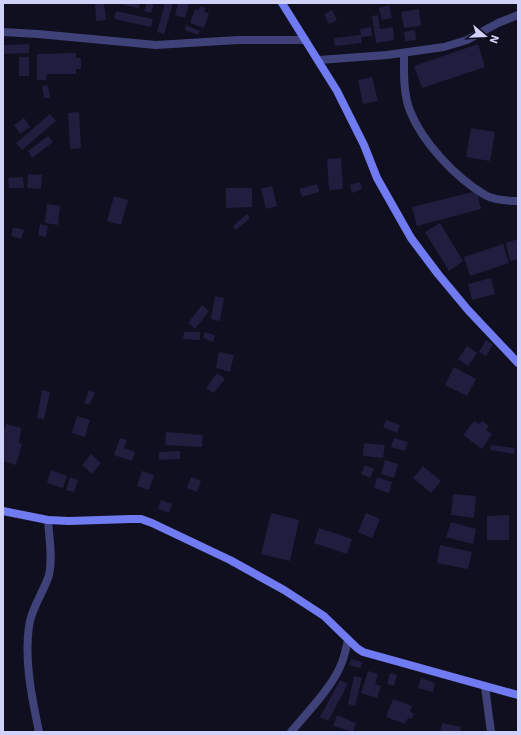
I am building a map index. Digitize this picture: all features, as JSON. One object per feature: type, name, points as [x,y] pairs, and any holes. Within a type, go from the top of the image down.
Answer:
[{"type":"street","points":[[282,3],[337,91],[364,145],[377,178],[411,238],[468,310],[518,363]]},
{"type":"street","points":[[319,60],[404,53],[444,47],[467,40],[498,23],[518,15]]},
{"type":"street","points":[[3,32],[156,45],[238,40],[305,40]]},
{"type":"street","points":[[404,53],[404,82],[410,110],[421,134],[457,173],[486,196],[508,201],[518,201]]},
{"type":"street","points":[[3,511],[48,520],[69,521],[131,519],[152,523],[230,560],[284,590],[324,616],[357,648],[370,654],[518,695]]},
{"type":"street","points":[[39,732],[30,676],[28,641],[29,624],[49,575],[50,561],[48,520]]},
{"type":"street","points":[[291,732],[337,674],[341,666],[348,640]]},
{"type":"street","points":[[485,686],[491,732]]},
{"type":"building","points":[[95,3],[104,3],[106,20],[96,21]]},
{"type":"building","points":[[124,3],[140,3],[139,8],[123,5]]},
{"type":"building","points":[[147,3],[154,3],[151,13],[144,11]]},
{"type":"building","points":[[165,3],[173,3],[164,34],[157,32]]},
{"type":"building","points":[[178,3],[189,3],[185,18],[175,15]]},
{"type":"building","points":[[389,5],[392,18],[382,20],[379,8]]},
{"type":"building","points":[[200,6],[206,8],[204,12],[209,13],[204,28],[190,23],[195,9],[199,10]]},
{"type":"building","points":[[419,9],[421,26],[404,28],[401,12]]},
{"type":"building","points":[[332,10],[337,20],[329,24],[324,14]]},
{"type":"building","points":[[116,11],[153,19],[151,27],[114,19]]},
{"type":"building","points":[[378,15],[380,29],[393,27],[394,40],[376,43],[372,16]]},
{"type":"building","points":[[186,25],[200,31],[198,35],[185,30]]},
{"type":"building","points":[[371,27],[372,36],[361,37],[362,43],[335,46],[334,38],[361,35],[360,29]]},
{"type":"building","points":[[415,30],[416,40],[405,41],[404,32]]},
{"type":"building","points":[[29,44],[29,53],[3,54],[3,45]]},
{"type":"building","points":[[478,44],[485,67],[422,88],[414,66]]},
{"type":"building","points":[[76,53],[76,58],[81,58],[81,69],[76,69],[76,74],[47,74],[46,80],[37,80],[37,54]]},
{"type":"building","points":[[19,57],[29,57],[29,76],[19,76]]},
{"type":"building","points":[[372,77],[378,101],[363,104],[358,80]]},
{"type":"building","points":[[48,85],[50,98],[44,98],[42,86]]},
{"type":"building","points":[[79,112],[81,148],[70,149],[68,113]]},
{"type":"building","points":[[50,114],[56,121],[22,150],[16,143]]},
{"type":"building","points":[[24,118],[30,127],[20,134],[14,125]]},
{"type":"building","points":[[471,128],[495,132],[490,161],[466,157]]},
{"type":"building","points":[[48,136],[53,142],[32,158],[28,151]]},
{"type":"building","points":[[341,158],[343,189],[329,190],[327,159]]},
{"type":"building","points":[[28,174],[42,175],[41,189],[27,188]]},
{"type":"building","points":[[23,177],[24,188],[9,188],[8,178]]},
{"type":"building","points":[[360,182],[362,189],[352,193],[350,185]]},
{"type":"building","points":[[317,184],[319,192],[302,197],[299,189]]},
{"type":"building","points":[[272,186],[277,206],[266,209],[261,189]]},
{"type":"building","points":[[226,188],[252,188],[252,207],[226,208]]},
{"type":"building","points":[[477,191],[481,209],[417,226],[412,207]]},
{"type":"building","points":[[114,196],[128,200],[121,225],[107,221]]},
{"type":"building","points":[[47,204],[60,206],[58,225],[45,223]]},
{"type":"building","points":[[247,214],[250,218],[236,230],[233,226]]},
{"type":"building","points":[[440,223],[463,261],[449,271],[425,232]]},
{"type":"building","points":[[40,224],[48,226],[46,237],[38,235]]},
{"type":"building","points":[[13,227],[24,230],[21,239],[11,236]]},
{"type":"building","points":[[518,239],[518,259],[510,261],[506,243]]},
{"type":"building","points":[[503,244],[509,263],[470,276],[464,257]]},
{"type":"building","points":[[491,278],[495,294],[472,300],[468,284]]},
{"type":"building","points":[[215,296],[224,298],[220,321],[211,319]]},
{"type":"building","points":[[202,305],[209,311],[195,329],[188,323]]},
{"type":"building","points":[[184,332],[200,332],[200,340],[183,339]]},
{"type":"building","points":[[205,332],[215,335],[213,342],[203,338]]},
{"type":"building","points":[[486,340],[493,344],[486,356],[479,352]]},
{"type":"building","points":[[467,346],[477,353],[468,366],[458,359]]},
{"type":"building","points":[[219,352],[234,355],[230,372],[216,368]]},
{"type":"building","points":[[454,367],[476,379],[467,396],[445,385]]},
{"type":"building","points":[[217,373],[225,379],[214,393],[206,388]]},
{"type":"building","points":[[42,390],[50,392],[44,419],[37,418]]},
{"type":"building","points":[[89,390],[95,393],[89,405],[84,403]]},
{"type":"building","points":[[77,416],[90,420],[85,437],[72,433]]},
{"type":"building","points":[[386,420],[400,425],[397,433],[383,427]]},
{"type":"building","points":[[474,421],[479,424],[482,421],[489,426],[486,430],[492,434],[482,449],[463,435]]},
{"type":"building","points":[[6,424],[21,428],[19,443],[22,444],[16,465],[3,461],[3,432]]},
{"type":"building","points":[[166,432],[203,435],[202,447],[165,445]]},
{"type":"building","points":[[120,438],[127,440],[124,448],[135,452],[132,461],[114,455]]},
{"type":"building","points":[[394,438],[408,442],[405,451],[391,447]]},
{"type":"building","points":[[364,443],[385,445],[383,458],[363,456]]},
{"type":"building","points":[[491,445],[515,448],[514,454],[490,450]]},
{"type":"building","points":[[180,451],[180,459],[159,460],[159,452]]},
{"type":"building","points":[[91,454],[101,463],[92,474],[82,465]]},
{"type":"building","points":[[385,460],[398,464],[394,478],[381,474]]},
{"type":"building","points":[[365,465],[374,469],[370,478],[361,474]]},
{"type":"building","points":[[423,466],[441,481],[431,493],[413,478]]},
{"type":"building","points":[[51,470],[67,476],[63,488],[47,483]]},
{"type":"building","points":[[142,471],[154,475],[149,490],[137,486]]},
{"type":"building","points":[[70,477],[78,480],[74,492],[66,490]]},
{"type":"building","points":[[191,477],[201,481],[197,492],[187,488]]},
{"type":"building","points":[[377,477],[392,482],[389,493],[374,488]]},
{"type":"building","points":[[453,494],[476,496],[474,518],[451,515]]},
{"type":"building","points":[[161,500],[172,504],[169,513],[158,509]]},
{"type":"building","points":[[271,513],[299,520],[290,561],[261,554]]},
{"type":"building","points":[[366,513],[380,519],[372,538],[358,532]]},
{"type":"building","points":[[509,515],[509,540],[487,540],[487,516]]},
{"type":"building","points":[[451,522],[476,529],[473,544],[446,537]]},
{"type":"building","points":[[319,528],[352,539],[347,554],[314,543]]},
{"type":"building","points":[[440,545],[472,552],[468,569],[437,563]]},
{"type":"building","points":[[351,659],[362,662],[360,668],[349,665]]},
{"type":"building","points":[[368,671],[378,674],[375,684],[381,686],[377,698],[361,693]]},
{"type":"building","points":[[390,673],[397,675],[394,686],[387,684]]},
{"type":"building","points":[[354,676],[362,678],[355,706],[348,704]]},
{"type":"building","points":[[421,678],[435,683],[433,692],[418,688]]},
{"type":"building","points":[[340,680],[348,684],[328,721],[320,717]]},
{"type":"building","points":[[393,699],[412,706],[410,712],[414,713],[412,719],[408,718],[405,724],[386,717]]},
{"type":"building","points":[[337,715],[356,723],[353,732],[333,726]]},
{"type":"building","points":[[442,723],[461,727],[460,732],[440,732]]}]
